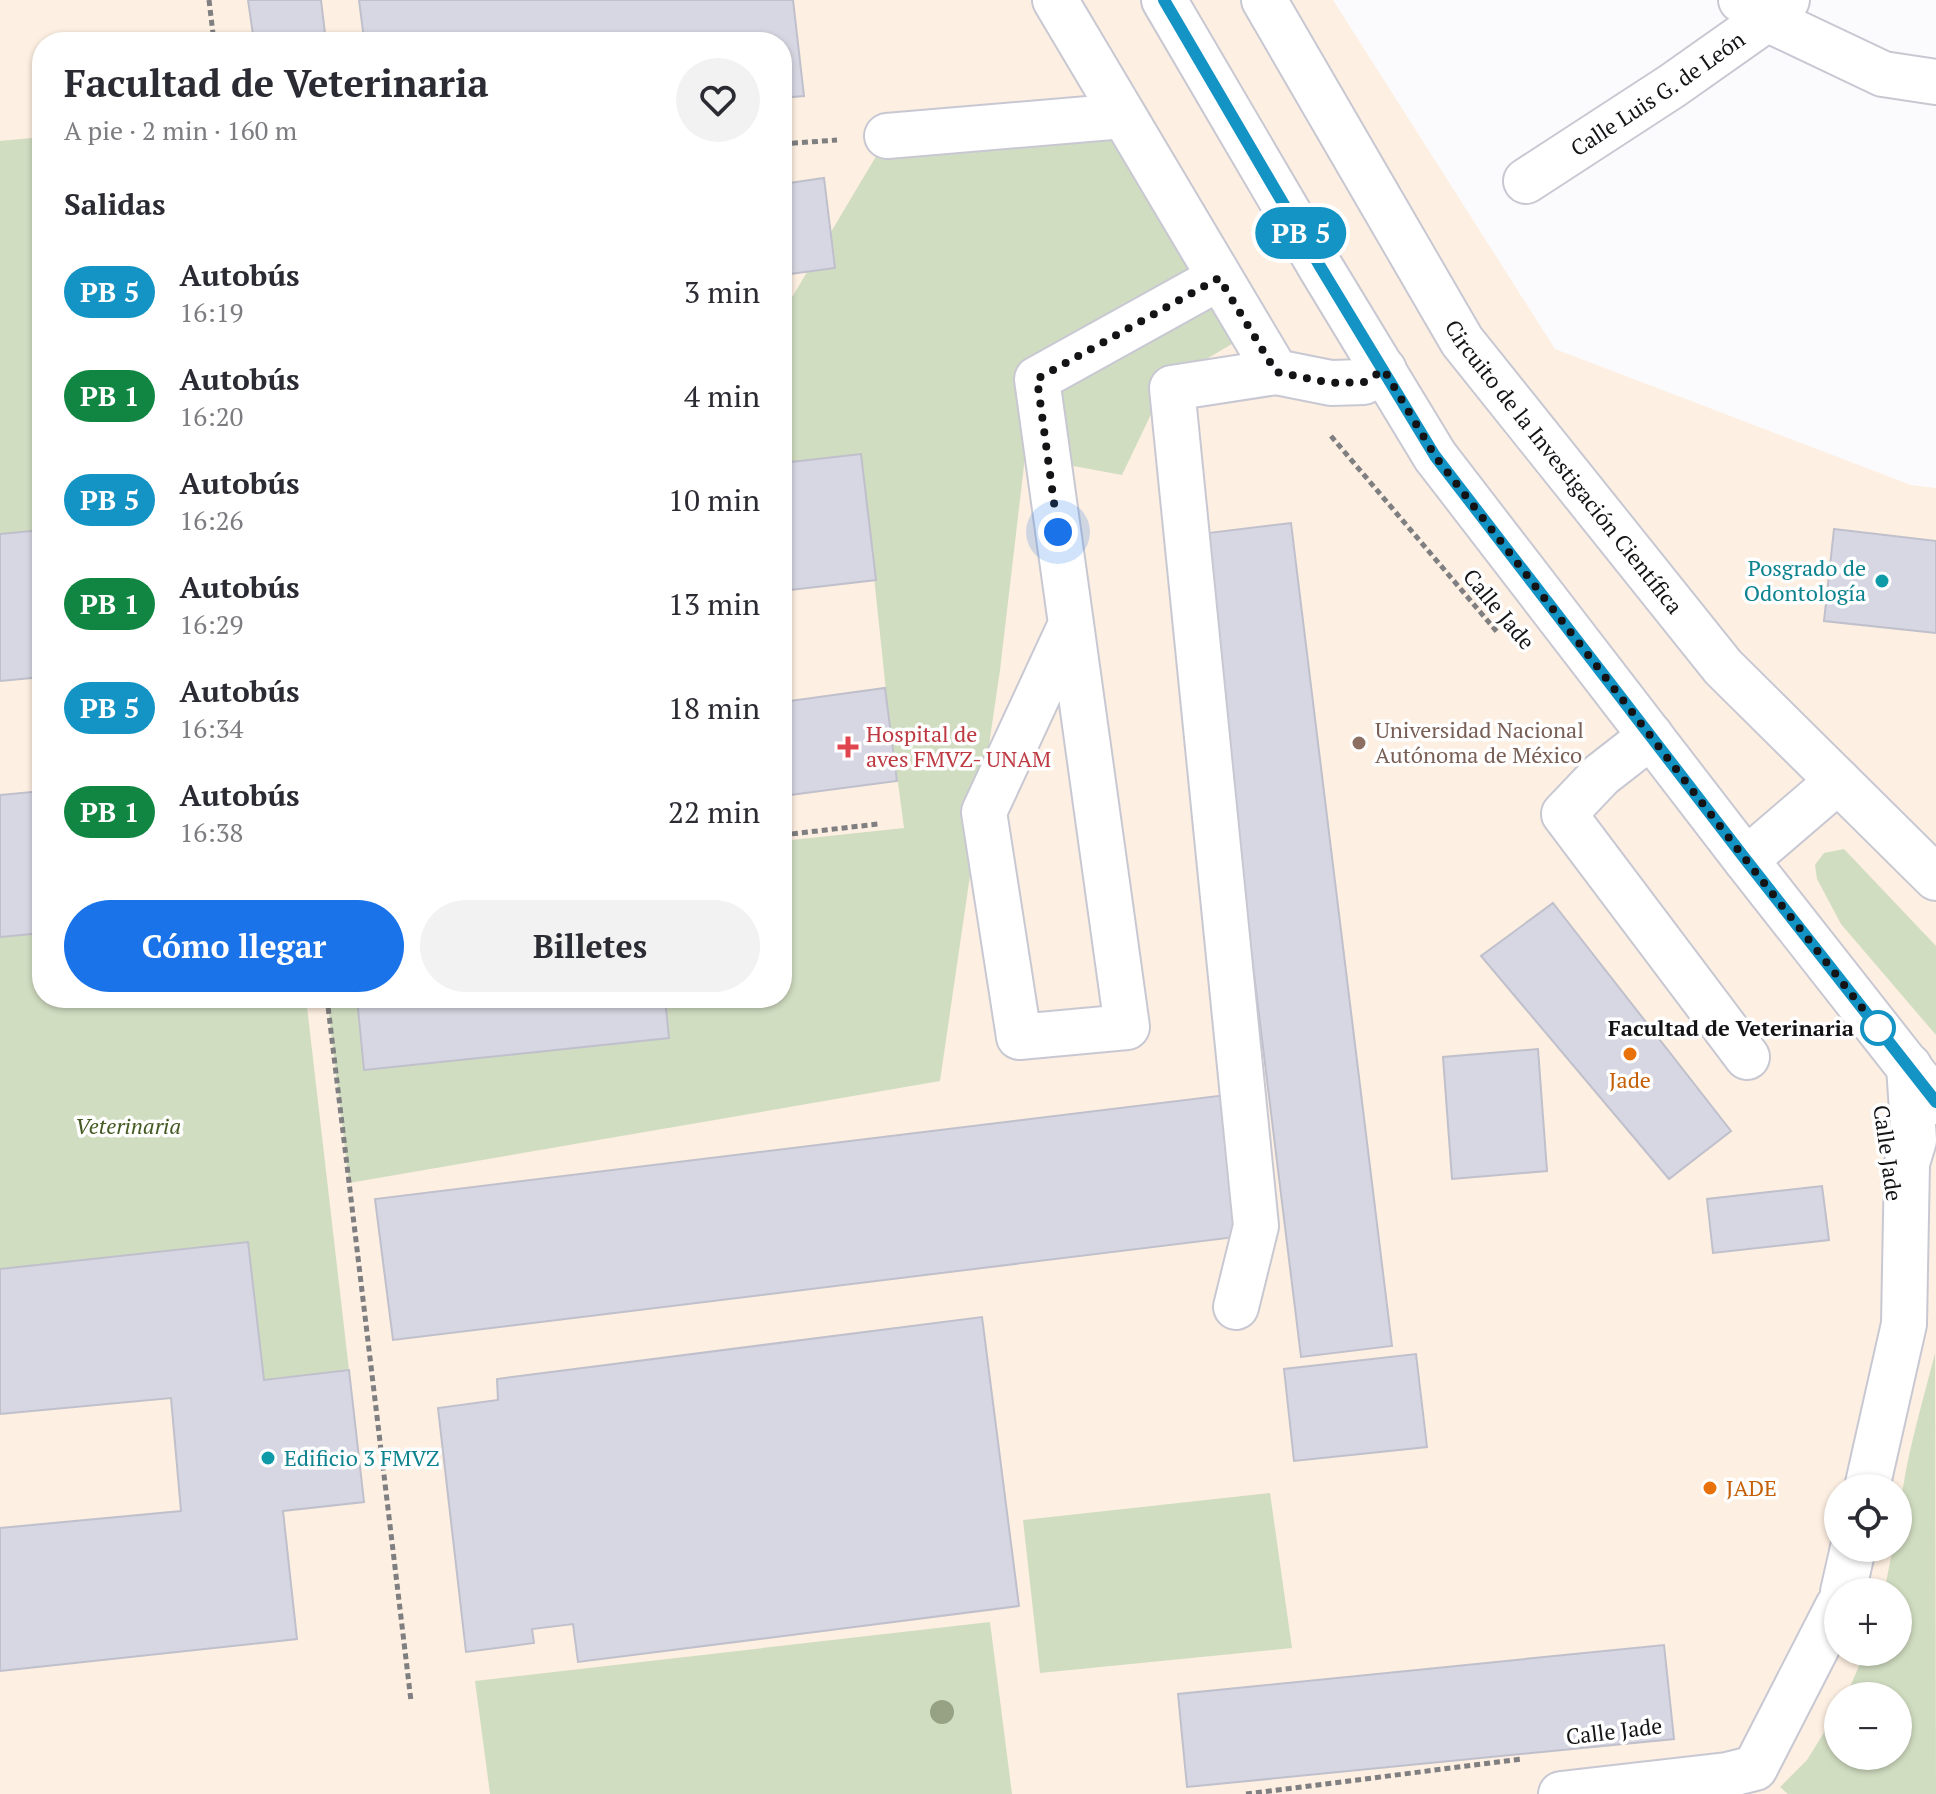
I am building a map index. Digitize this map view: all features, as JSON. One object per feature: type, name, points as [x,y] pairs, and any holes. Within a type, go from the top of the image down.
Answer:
[{"type":"street","points":[[1055,0],[1276,372]]},
{"type":"street","points":[[1164,0],[1435,456],[1936,1102]]},
{"type":"street","name":"Circuito de la Investigación Científica","points":[[1264,0],[1462,341],[1723,667],[1936,878]]},
{"type":"street","points":[[1765,6],[1883,74],[1936,82]]},
{"type":"street","name":"Calle Luis G. de León","points":[[1526,181],[1672,86],[1765,6]]},
{"type":"street","points":[[887,136],[1123,116]]},
{"type":"street","points":[[1071,624],[984,812],[1019,1037],[1127,1027],[1037,379],[1219,278]]},
{"type":"street","points":[[1236,1307],[1256,1226],[1172,388],[1276,372],[1331,383],[1364,382],[1384,370]]},
{"type":"street","points":[[1651,736],[1601,775],[1564,814],[1747,1057]]},
{"type":"street","points":[[1746,860],[1838,781]]},
{"type":"street","points":[[1870,1474],[1904,1324],[1907,1163],[1914,1140],[1909,1066]]},
{"type":"street","points":[[1561,1794],[1737,1779],[1824,1630]]},
{"type":"path","points":[[209,0],[213,32]]},
{"type":"path","name":"Calle Jade","points":[[1276,372],[1501,635]]},
{"type":"path","points":[[792,834],[878,824]]},
{"type":"path","points":[[328,1008],[411,1701]]},
{"type":"path","name":"Calle Jade","points":[[1246,1794],[1536,1757]]},
{"type":"shaded area","name":"Universidad Nacional Autónoma de México","points":[[0,0],[1333,0],[1555,349],[1911,485],[1936,488],[1936,1794],[0,1794]]},
{"type":"green space","points":[[1121,122],[1247,335],[1166,383],[1122,475],[1025,457],[1000,670],[940,1081],[349,1183],[328,1008],[792,1008],[792,840],[904,828],[861,454],[792,464],[792,297],[884,143]]},
{"type":"green space","points":[[32,138],[32,531],[0,534],[0,141]]},
{"type":"green space","points":[[1844,849],[1936,946],[1936,1035],[1841,924],[1817,879],[1815,865],[1824,853]]},
{"type":"green space","name":"Veterinaria","points":[[32,934],[32,1008],[307,1008],[349,1370],[264,1380],[248,1242],[0,1269],[0,937]]},
{"type":"green space","points":[[1935,1353],[1936,1794],[1788,1794],[1780,1787],[1807,1760],[1824,1733],[1824,1770],[1912,1770],[1912,1682],[1852,1682],[1859,1666],[1912,1666],[1912,1578],[1887,1578],[1890,1562],[1912,1562],[1912,1474],[1905,1474]]},
{"type":"green space","points":[[1270,1493],[1292,1648],[1040,1673],[1023,1520]]},
{"type":"green space","points":[[990,1622],[1012,1794],[490,1794],[475,1681]]},
{"type":"building","points":[[248,0],[321,0],[325,32],[253,32]]},
{"type":"building","points":[[359,0],[793,0],[804,96],[792,97],[792,32],[363,32]]},
{"type":"building","points":[[824,178],[835,268],[792,274],[792,183]]},
{"type":"building","points":[[861,454],[876,580],[792,590],[792,462]]},
{"type":"building","points":[[1291,523],[1392,1346],[1301,1357],[1200,534]]},
{"type":"building","name":"Posgrado de Odontología","points":[[1834,529],[1936,541],[1936,633],[1824,621]]},
{"type":"building","points":[[32,531],[32,678],[0,681],[0,534]]},
{"type":"building","points":[[885,688],[897,781],[792,795],[792,701]]},
{"type":"building","points":[[32,792],[32,934],[0,937],[0,795]]},
{"type":"building","points":[[1553,903],[1731,1131],[1669,1179],[1481,956]]},
{"type":"building","points":[[358,1008],[666,1008],[669,1038],[364,1070]]},
{"type":"building","points":[[1538,1049],[1547,1171],[1452,1179],[1443,1057]]},
{"type":"building","points":[[1226,1095],[1244,1236],[393,1340],[375,1199]]},
{"type":"building","points":[[1822,1186],[1829,1240],[1713,1253],[1707,1199]]},
{"type":"building","name":"Edificio 3 FMVZ","points":[[248,1242],[264,1380],[349,1370],[364,1502],[283,1511],[297,1639],[0,1671],[0,1528],[181,1511],[171,1398],[0,1414],[0,1269]]},
{"type":"building","points":[[982,1317],[1019,1606],[578,1662],[573,1624],[532,1629],[534,1643],[466,1652],[438,1408],[498,1400],[497,1379]]},
{"type":"building","points":[[1416,1354],[1427,1447],[1294,1461],[1284,1369]]},
{"type":"building","points":[[1664,1645],[1674,1739],[1187,1787],[1178,1694]]},
{"type":"bus line","points":[[1164,0],[1435,456],[1936,1102]]},
{"type":"place","name":"Posgrado de Odontología","points":[[1882,581]]},
{"type":"place","name":"Universidad Nacional Autónoma de México","points":[[1359,743]]},
{"type":"place","name":"Hospital de aves FMVZ- UNAM","points":[[848,747]]},
{"type":"place","name":"Facultad de Veterinaria","points":[[1878,1028]]},
{"type":"place","name":"Jade","points":[[1630,1054]]},
{"type":"place","name":"Edificio 3 FMVZ","points":[[268,1458]]},
{"type":"place","name":"JADE","points":[[1710,1488]]},
{"type":"route","points":[[1058,532],[1037,379],[1219,278],[1276,372],[1331,383],[1364,382],[1384,370],[1435,456],[1878,1028]]}]
